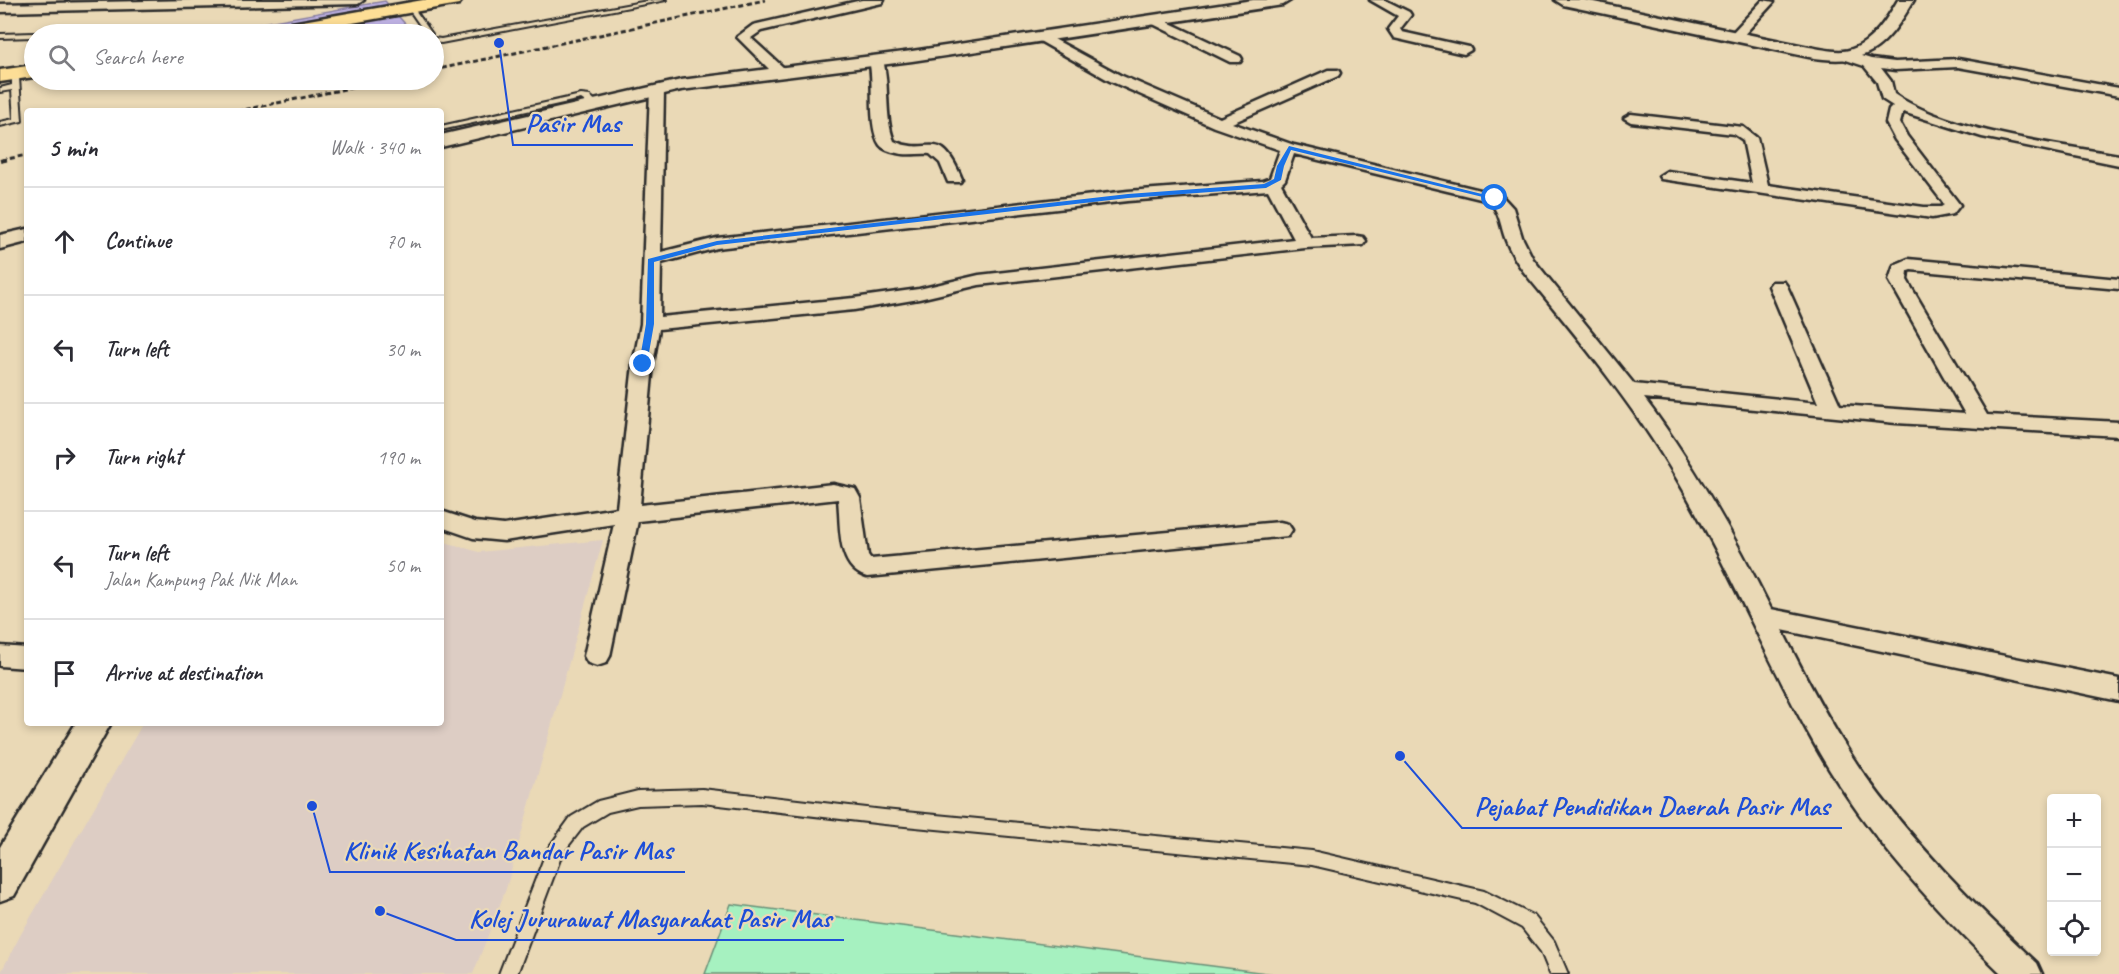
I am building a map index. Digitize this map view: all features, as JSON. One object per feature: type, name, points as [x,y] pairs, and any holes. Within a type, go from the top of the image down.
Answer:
[{"type":"highway","points":[[296,24],[361,10],[393,0]]},
{"type":"highway","points":[[311,24],[453,0]]},
{"type":"street","points":[[0,8],[358,0]]},
{"type":"street","points":[[779,71],[746,40],[743,36],[745,34],[757,28],[878,0]]},
{"type":"street","points":[[444,140],[657,90],[779,71],[1043,37],[1283,0]]},
{"type":"street","points":[[1376,0],[1406,15],[1394,29],[1398,35],[1464,50]]},
{"type":"street","points":[[1563,0],[1589,2],[1824,54],[1845,55],[1859,53],[1867,47],[1890,25],[1906,0]]},
{"type":"street","points":[[1736,36],[1768,2]]},
{"type":"street","points":[[1155,20],[1235,59]]},
{"type":"street","points":[[1043,37],[1115,78],[1220,124],[1289,148],[1469,190],[1502,202],[1513,237],[1525,261],[1628,390],[1707,509],[1831,747],[1872,807],[1926,874],[2025,974]]},
{"type":"street","points":[[1845,55],[1869,63],[1911,66],[1958,63],[2119,92]]},
{"type":"street","points":[[876,60],[882,77],[880,97],[887,144],[904,149],[939,152],[948,159],[954,178]]},
{"type":"street","points":[[1869,63],[1884,81],[1887,96],[1903,107],[1924,116],[1994,135],[2119,160]]},
{"type":"street","points":[[1220,124],[1333,73]]},
{"type":"street","points":[[597,656],[628,514],[643,364],[650,324],[657,90]]},
{"type":"street","points":[[1667,176],[1943,213],[1950,210],[1952,205],[1900,137],[1893,123],[1896,110],[1903,107]]},
{"type":"street","points":[[1631,118],[1738,130],[1750,138],[1761,189]]},
{"type":"street","points":[[444,155],[455,145],[491,129]]},
{"type":"street","points":[[651,260],[717,243],[1128,196],[1266,186],[1278,180],[1280,166],[1289,148]]},
{"type":"street","points":[[1273,184],[1305,243]]},
{"type":"street","points":[[0,242],[24,237]]},
{"type":"street","points":[[650,324],[854,304],[919,294],[979,279],[1305,243],[1357,241]]},
{"type":"street","points":[[1980,422],[1898,280],[1900,269],[1908,264],[2119,284]]},
{"type":"street","points":[[1778,286],[1832,411]]},
{"type":"street","points":[[1628,390],[1832,411],[2119,429]]},
{"type":"street","points":[[444,520],[473,530],[504,533],[628,514],[833,491],[841,492],[849,498],[856,556],[867,568],[1280,530]]},
{"type":"street","points":[[1763,617],[2119,690]]},
{"type":"street","points":[[0,656],[24,657]]},
{"type":"street","points":[[0,883],[92,726]]},
{"type":"lane","points":[[444,40],[663,0]]},
{"type":"lane","points":[[411,8],[422,24]]},
{"type":"lane","points":[[0,36],[24,35]]},
{"type":"lane","points":[[0,90],[10,80]]},
{"type":"lane","points":[[0,124],[18,121],[10,80]]},
{"type":"lane","points":[[444,127],[580,97],[587,98],[596,105]]},
{"type":"lane","points":[[508,974],[555,850],[577,822],[604,806],[638,798],[702,796],[884,817],[1312,858],[1478,896],[1528,922],[1548,947],[1559,974]]},
{"type":"shaded area","points":[[603,540],[506,889],[473,974],[0,974],[141,726],[444,726],[444,542],[479,552]]},
{"type":"green space","points":[[731,904],[1274,974],[705,974]]},
{"type":"building","points":[[385,1],[405,24],[257,24]]},
{"type":"railway","points":[[444,68],[765,0]]},
{"type":"railway","points":[[253,108],[340,90]]},
{"type":"railway","points":[[2,160],[24,156]]},
{"type":"railway","points":[[0,161],[9,159]]},
{"type":"place","name":"Pasir Mas","points":[[499,43]]},
{"type":"place","name":"Pejabat Pendidikan Daerah Pasir Mas","points":[[1400,756]]},
{"type":"place","name":"Klinik Kesihatan Bandar Pasir Mas","points":[[312,806]]},
{"type":"place","name":"Kolej Jururawat Masyarakat Pasir Mas","points":[[380,911]]},
{"type":"route","points":[[643,364],[650,324],[651,260],[717,243],[1128,196],[1266,186],[1278,180],[1280,166],[1289,148],[1495,198]]}]
